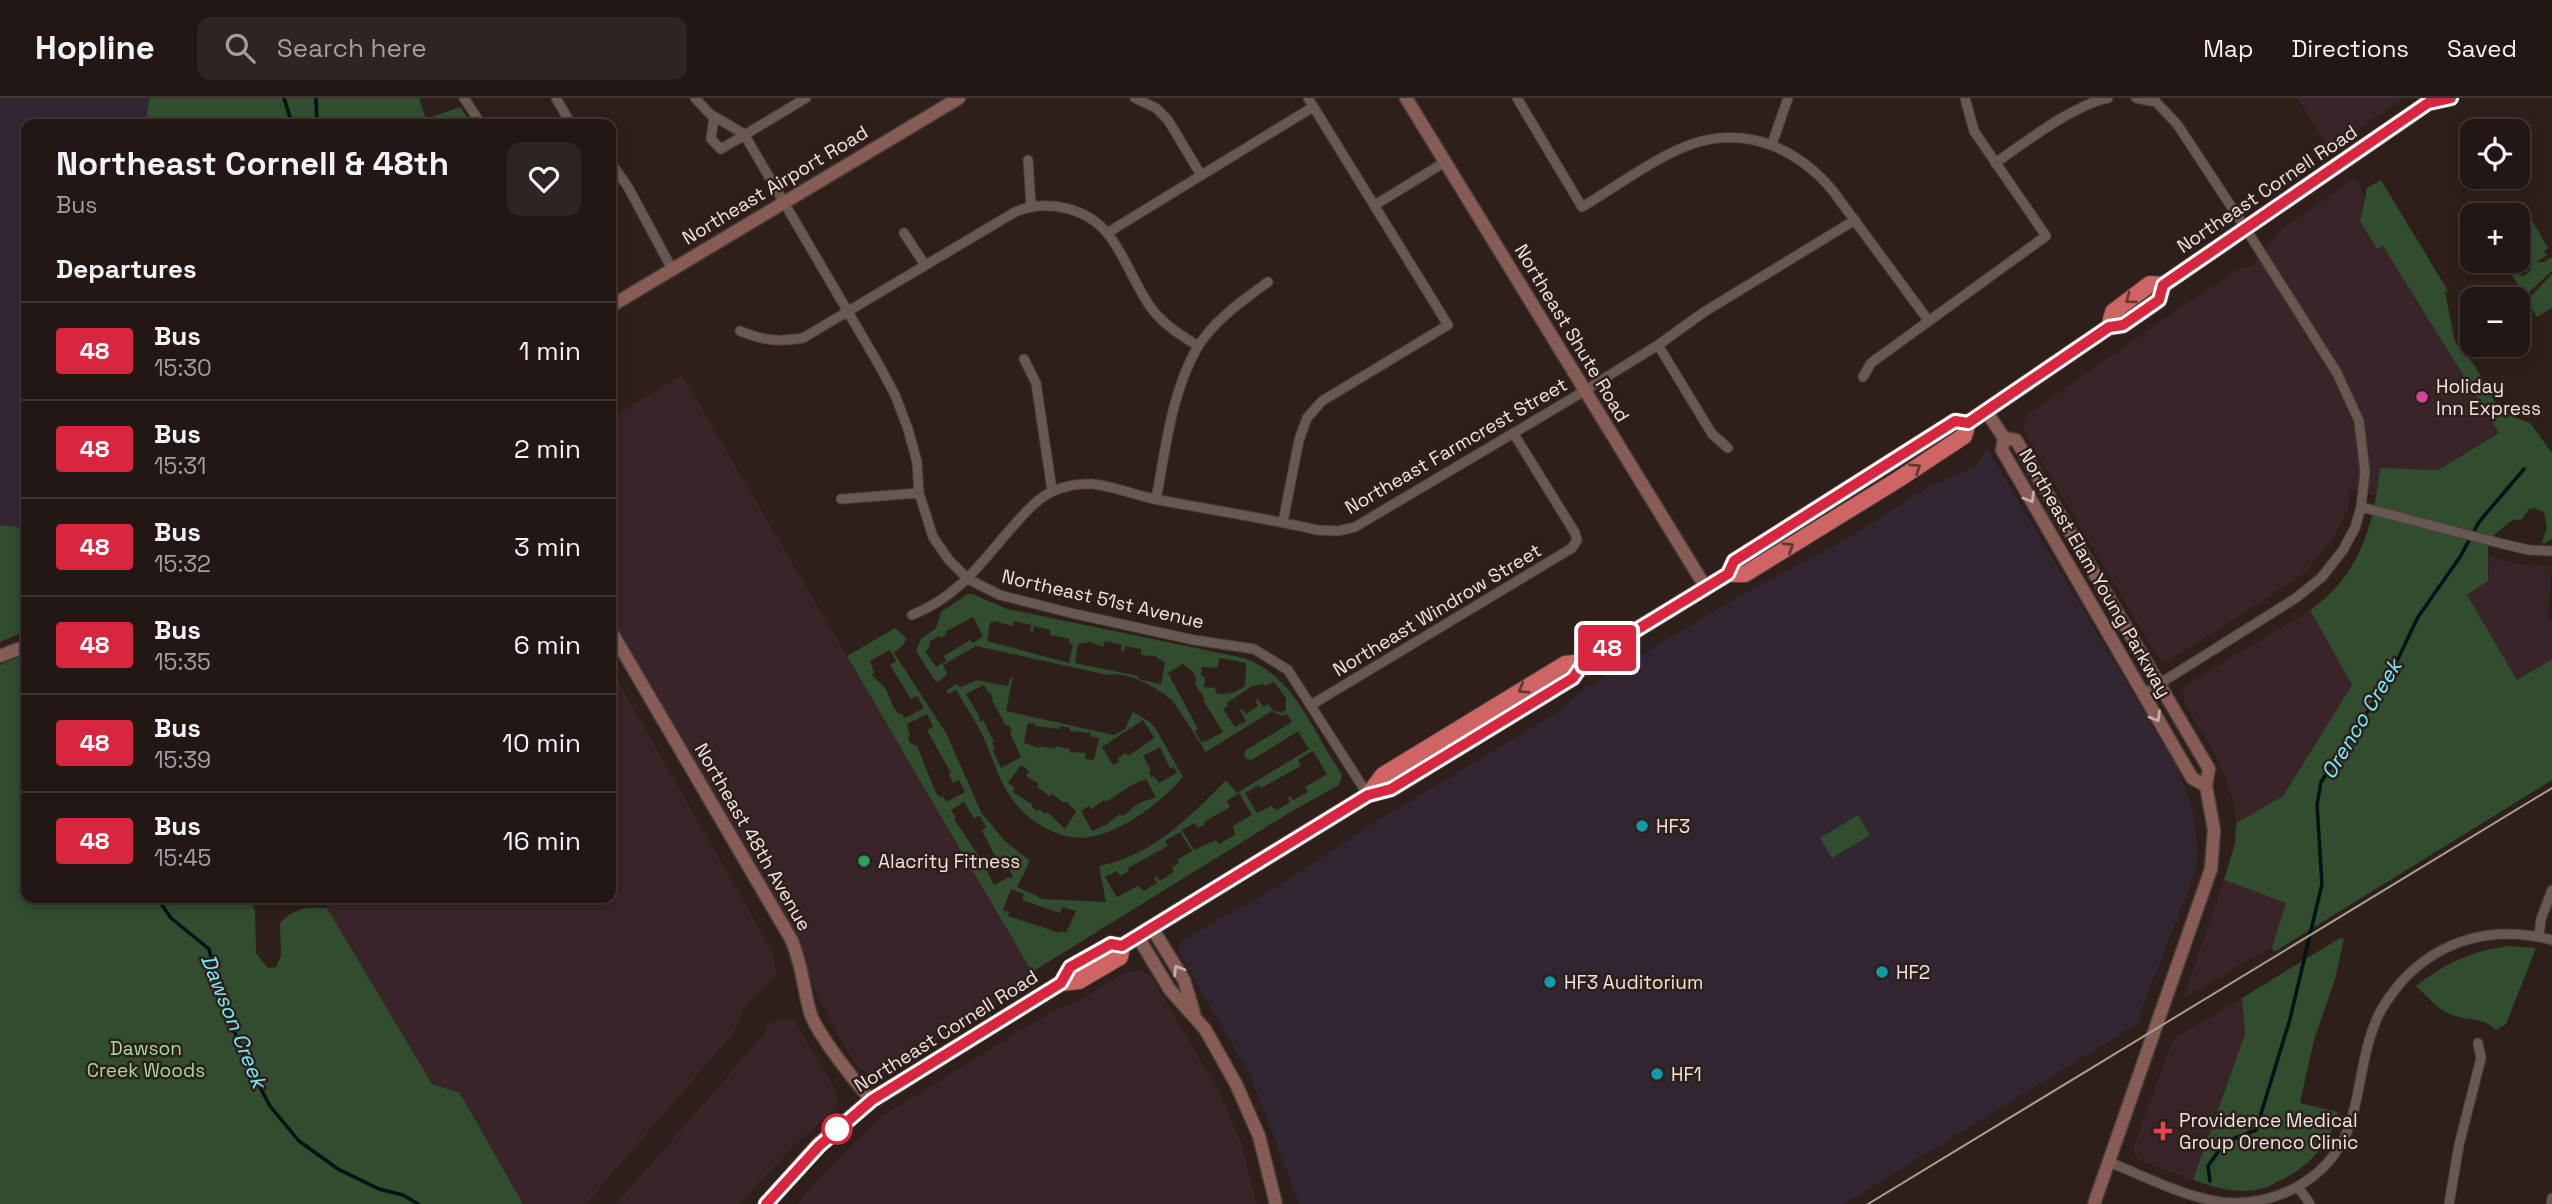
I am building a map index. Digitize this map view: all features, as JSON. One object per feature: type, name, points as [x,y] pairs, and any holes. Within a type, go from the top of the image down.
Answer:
[{"type":"highway","name":"Northeast Cornell Road","points":[[766,1204],[819,1146],[872,1100],[1061,983],[1079,981],[1120,957],[1122,946],[1368,795],[1391,789],[1573,678],[1584,662],[1728,574],[1734,561],[1955,421],[1968,423],[2109,327],[2123,325],[2159,300],[2163,285],[2429,100],[2451,98]]},
{"type":"street","points":[[464,98],[478,119]]},
{"type":"street","points":[[556,98],[568,119]]},
{"type":"street","name":"Northeast 51st Avenue","points":[[695,98],[702,108],[714,117],[744,134],[895,395],[917,462],[919,493],[933,537],[948,560],[968,579],[1000,595],[1194,640],[1254,649],[1288,670],[1368,795]]},
{"type":"street","points":[[714,117],[710,139],[716,146],[726,148],[744,134],[806,98]]},
{"type":"street","name":"Northeast Airport Road","points":[[616,303],[959,98]]},
{"type":"street","points":[[1135,98],[1156,108],[1168,120],[1201,175]]},
{"type":"street","name":"Northeast Shute Road","points":[[1406,98],[1706,588]]},
{"type":"street","points":[[1517,98],[1582,207],[1670,154],[1695,143],[1733,138],[1772,144],[1798,157],[1818,173],[1928,320]]},
{"type":"street","points":[[1772,144],[1788,98]]},
{"type":"street","points":[[1863,377],[1871,363],[2046,236],[1974,131],[1965,98]]},
{"type":"street","points":[[1995,163],[2078,109],[2096,100],[2108,98]]},
{"type":"street","points":[[2136,98],[2157,100],[2177,124],[2337,373],[2359,421],[2365,472],[2361,507],[2355,528],[2343,550],[2311,587],[2143,694]]},
{"type":"street","points":[[1107,233],[1311,102],[1375,205],[1448,325],[1322,401],[1307,418],[1299,439],[1283,522]]},
{"type":"street","points":[[1028,160],[1031,205]]},
{"type":"street","points":[[1375,205],[1445,162]]},
{"type":"street","points":[[616,170],[672,269]]},
{"type":"street","points":[[740,331],[765,341],[803,338],[1031,205],[1058,206],[1077,211],[1107,233],[1152,310],[1172,329],[1198,346]]},
{"type":"street","name":"Northeast Farmcrest Street","points":[[1052,490],[1092,484],[1317,530],[1338,531],[1354,527],[1585,391],[1704,312],[1855,220]]},
{"type":"street","points":[[904,233],[925,265]]},
{"type":"street","points":[[1156,499],[1173,410],[1198,346],[1226,314],[1268,282]]},
{"type":"street","points":[[1658,345],[1712,434],[1728,448]]},
{"type":"street","points":[[912,615],[932,607],[968,579],[1023,515],[1052,490],[1036,383],[1024,359]]},
{"type":"street","points":[[1986,411],[2004,438]]},
{"type":"street","name":"Northeast Windrow Street","points":[[1311,705],[1572,548],[1577,540],[1575,533],[1514,434]]},
{"type":"street","name":"Northeast Elam Young Parkway","points":[[2094,1204],[2211,869],[2214,830],[2206,786],[2209,768],[2017,440],[2004,438],[2002,450],[2143,694],[2192,778],[2206,786]]},
{"type":"street","points":[[841,499],[919,493]]},
{"type":"street","points":[[2361,507],[2529,550],[2552,551]]},
{"type":"street","name":"Northeast 48th Avenue","points":[[616,640],[791,939],[800,963],[811,1016],[855,1082],[872,1100]]},
{"type":"street","points":[[0,656],[21,648]]},
{"type":"street","points":[[2539,936],[2541,919],[2552,890]]},
{"type":"street","points":[[1145,933],[1184,981],[1196,1016],[1222,1057],[1248,1110],[1266,1160],[1276,1204]]},
{"type":"street","points":[[2109,1162],[2206,1199],[2234,1203],[2264,1200],[2299,1188],[2322,1171],[2336,1152],[2350,1125],[2365,1054],[2377,1018],[2393,991],[2414,969],[2446,946],[2473,937],[2495,933],[2539,936],[2552,940]]},
{"type":"street","points":[[2449,1204],[2459,1146],[2480,1069],[2478,1043]]},
{"type":"street","points":[[2299,1188],[2310,1204]]},
{"type":"street","points":[[2551,1204],[2552,1198]]},
{"type":"shaded area","points":[[0,98],[149,98],[147,119],[21,119],[21,527],[0,525]]},
{"type":"shaded area","points":[[2297,98],[2404,98],[2330,150]]},
{"type":"shaded area","points":[[2355,178],[2364,194],[2360,221],[2377,249],[2383,246],[2499,433],[2438,470],[2380,468],[2377,496],[2350,490],[2347,511],[2334,537],[2303,575],[2167,662],[2163,661],[2158,658],[2024,432],[2024,422],[2029,413],[2177,310],[2239,269],[2251,266],[2283,228]]},
{"type":"shaded area","points":[[682,375],[1035,977],[884,1074],[869,1075],[855,1064],[817,996],[797,938],[616,626],[616,415]]},
{"type":"shaded area","points":[[1987,448],[2176,766],[2192,808],[2198,854],[2194,875],[2140,1013],[2139,1023],[1844,1204],[1299,1204],[1250,1074],[1181,957],[1179,945],[1184,939],[1278,886],[1375,822],[1553,715],[1586,688],[1734,599],[1855,534],[1925,489],[1976,466]]},
{"type":"shaded area","points":[[2489,556],[2517,564],[2552,565],[2548,616],[2552,622],[2552,659],[2517,680],[2466,594],[2488,581]]},
{"type":"shaded area","points":[[2310,610],[2352,685],[2283,796],[2236,823],[2233,800],[2225,777],[2212,749],[2185,705],[2183,693],[2186,685]]},
{"type":"shaded area","points":[[616,678],[773,953],[777,974],[745,1006],[733,1034],[586,1204],[523,1204],[460,1093],[432,1084],[324,903],[616,903]]},
{"type":"shaded area","points":[[2224,880],[2286,903],[2272,947],[2183,999]]},
{"type":"shaded area","points":[[1140,970],[1151,976],[1219,1092],[1242,1144],[1257,1204],[797,1204],[822,1175],[882,1116],[1052,1011],[1077,1001],[1124,973]]},
{"type":"shaded area","points":[[2242,998],[2245,1034],[2193,1180],[2138,1160],[2134,1146],[2173,1039]]},
{"type":"shaded area","points":[[778,1019],[794,1020],[835,1089],[838,1101],[833,1110],[793,1147],[739,1204],[616,1204],[763,1035],[767,1026]]},
{"type":"green space","points":[[149,98],[419,98],[426,119],[147,119]]},
{"type":"green space","points":[[460,107],[468,119],[426,119]]},
{"type":"green space","points":[[2381,180],[2448,291],[2445,292],[2460,357],[2468,357],[2475,366],[2503,413],[2530,423],[2552,453],[2552,539],[2544,544],[2542,542],[2547,528],[2544,512],[2534,508],[2528,510],[2522,519],[2511,521],[2493,536],[2488,545],[2488,581],[2467,595],[2517,680],[2552,659],[2552,780],[2274,952],[2272,947],[2286,903],[2224,880],[2235,843],[2236,823],[2283,796],[2352,685],[2310,610],[2341,581],[2362,547],[2374,509],[2380,468],[2438,470],[2499,433],[2383,246],[2377,249],[2360,221],[2367,188]]},
{"type":"green space","points":[[2530,217],[2548,248],[2544,251],[2547,255],[2536,262],[2544,262],[2552,257],[2552,271],[2530,291],[2530,287],[2519,287],[2511,273],[2524,276],[2530,273]]},
{"type":"green space","points":[[2552,274],[2552,308],[2537,317],[2530,305],[2530,297]]},
{"type":"green space","points":[[0,525],[21,527],[21,633],[0,642]]},
{"type":"green space","points":[[972,594],[1007,609],[1244,658],[1261,666],[1289,690],[1342,775],[1339,785],[1032,972],[847,656],[895,628],[906,638],[904,644],[894,653],[946,733],[982,814],[1005,841],[1030,861],[1017,887],[1043,899],[1106,902],[1099,866],[1136,854],[1153,844],[1184,821],[1226,780],[1237,793],[1309,749],[1298,731],[1252,760],[1246,759],[1246,750],[1292,722],[1287,714],[1282,716],[1272,711],[1206,752],[1173,701],[1142,681],[1124,675],[1107,675],[976,646],[943,665],[947,673],[939,681],[935,681],[916,651],[921,639],[936,628],[941,612]],"holes":[[[973,617],[983,636],[973,643],[970,640],[944,656],[946,661],[936,667],[925,651],[929,648],[930,641],[939,636],[941,638],[945,632]],[[994,621],[1013,626],[1014,621],[1031,625],[1030,631],[1033,632],[1034,626],[1050,630],[1050,635],[1070,639],[1069,643],[1073,644],[1069,663],[987,641],[990,623]],[[1105,641],[1122,645],[1121,651],[1124,651],[1125,646],[1141,649],[1141,655],[1155,656],[1165,663],[1161,684],[1138,679],[1138,676],[1075,663],[1078,644],[1090,642],[1103,647]],[[890,650],[896,661],[890,665],[911,699],[917,696],[924,708],[905,718],[899,714],[883,685],[872,674],[874,673],[870,661]],[[1220,658],[1246,663],[1245,686],[1231,693],[1220,694],[1216,693],[1215,688],[1204,687],[1205,677],[1201,676],[1202,667],[1217,668]],[[1183,664],[1192,671],[1196,678],[1195,684],[1205,699],[1203,700],[1223,732],[1201,742],[1195,731],[1198,729],[1168,673]],[[1274,682],[1286,698],[1286,710],[1275,712],[1268,704],[1263,707],[1258,699],[1255,701],[1258,706],[1246,714],[1240,710],[1246,721],[1235,727],[1223,709],[1228,706],[1227,703],[1252,686],[1265,686]],[[927,714],[933,727],[927,730],[951,773],[949,775],[953,783],[959,780],[965,792],[946,802],[943,796],[940,797],[917,746],[910,743],[910,736],[907,724]],[[1313,751],[1327,774],[1305,787],[1308,792],[1293,800],[1288,797],[1290,802],[1277,810],[1271,806],[1257,813],[1245,793],[1259,785],[1261,788],[1301,766],[1298,760]],[[1239,793],[1252,815],[1233,826],[1235,835],[1219,844],[1216,840],[1194,850],[1182,830],[1194,823],[1198,828],[1205,824],[1204,822],[1230,807],[1227,801]],[[964,802],[974,818],[980,816],[986,827],[982,831],[999,864],[996,869],[1006,862],[1013,877],[994,885],[982,861],[954,819],[956,818],[951,810]],[[1180,832],[1192,851],[1177,860],[1179,863],[1172,867],[1174,872],[1160,881],[1157,876],[1154,878],[1157,883],[1144,891],[1138,886],[1117,897],[1105,877],[1117,871],[1120,876],[1129,871],[1128,868],[1168,846],[1165,841]],[[1011,889],[1024,894],[1022,900],[1060,913],[1062,907],[1076,911],[1066,933],[1008,916],[1009,912],[1003,910]]]},
{"type":"green space","name":"Dawson Creek Woods","points":[[21,656],[21,903],[252,903],[255,911],[256,953],[268,968],[276,967],[281,956],[280,923],[301,909],[327,908],[432,1084],[460,1093],[523,1204],[0,1204],[0,665]]},
{"type":"green space","points":[[1013,677],[1006,711],[1114,735],[1125,729],[1133,712],[1156,729],[1183,777],[1165,796],[1141,814],[1102,834],[1079,838],[1046,828],[1027,815],[1012,799],[983,736],[956,690],[949,694],[946,691],[956,684],[961,687],[977,680],[1008,686],[1010,678]],"holes":[[[984,685],[1006,726],[1009,725],[1021,757],[1001,768],[993,751],[994,742],[966,694]],[[1143,720],[1154,738],[1128,756],[1126,753],[1118,758],[1119,762],[1113,765],[1102,747]],[[1028,723],[1059,729],[1060,726],[1070,728],[1070,731],[1091,733],[1090,736],[1099,738],[1094,760],[1085,759],[1086,753],[1070,752],[1070,749],[1056,746],[1055,749],[1024,743]],[[1160,747],[1170,768],[1174,767],[1177,773],[1159,783],[1154,776],[1151,777],[1151,770],[1143,756]],[[1021,765],[1029,771],[1026,776],[1039,784],[1037,787],[1064,803],[1066,801],[1076,812],[1065,829],[1047,812],[1045,814],[1039,809],[1037,811],[1033,805],[1013,792],[1015,788],[1008,783]],[[1146,779],[1156,797],[1092,831],[1081,811],[1089,806],[1091,809],[1104,800],[1106,802]]]},
{"type":"green space","points":[[1858,815],[1870,835],[1832,858],[1820,838]]},
{"type":"green space","points":[[2340,938],[2344,939],[2335,979],[2314,1040],[2300,1103],[2338,1112],[2324,1144],[2300,1169],[2256,1190],[2219,1188],[2193,1180],[2245,1034],[2242,998]]},
{"type":"green space","points":[[2509,946],[2536,948],[2506,1024],[2496,1030],[2486,1023],[2446,1012],[2416,986],[2460,959]]},
{"type":"waterway","points":[[284,98],[290,119]]},
{"type":"waterway","name":"Dawson Creek","points":[[316,98],[317,119]]},
{"type":"waterway","name":"Orenco Creek","points":[[2210,1181],[2208,1166],[2225,1142],[2256,1130],[2290,1019],[2322,884],[2317,805],[2321,782],[2386,684],[2418,617],[2460,557],[2479,522],[2524,469]]},
{"type":"waterway","name":"Dawson Creek","points":[[160,903],[171,918],[209,949],[221,998],[246,1061],[270,1106],[299,1141],[338,1169],[379,1189],[403,1195],[418,1204]]},
{"type":"tram line","points":[[1868,1204],[2552,788]]},
{"type":"bus line","name":"48","points":[[766,1204],[819,1146],[872,1100],[1061,983],[1070,967],[1111,944],[1122,946],[1368,795],[1391,789],[1573,678],[1584,662],[1728,574],[1734,561],[1955,421],[1968,423],[2109,327],[2123,325],[2159,300],[2163,285],[2428,103],[2451,98]]},
{"type":"place","name":"Holiday Inn Express","points":[[2422,397]]},
{"type":"place","name":"HF3","points":[[1642,826]]},
{"type":"place","name":"Alacrity Fitness","points":[[864,861]]},
{"type":"place","name":"HF2","points":[[1882,972]]},
{"type":"place","name":"HF3 Auditorium","points":[[1550,982]]},
{"type":"place","name":"HF1","points":[[1657,1074]]},
{"type":"place","name":"Providence Medical Group Orenco Clinic","points":[[2163,1131]]}]
